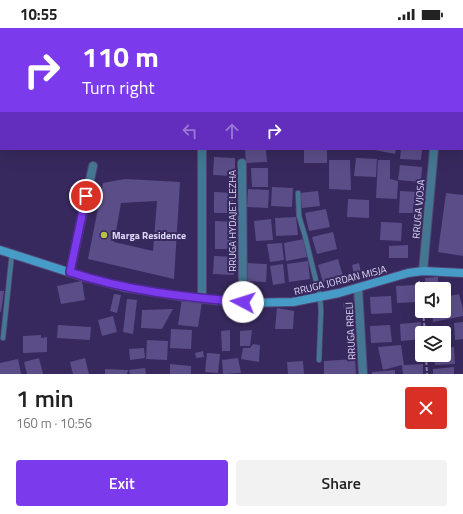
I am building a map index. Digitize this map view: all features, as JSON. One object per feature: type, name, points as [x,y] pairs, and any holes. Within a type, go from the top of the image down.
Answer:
[{"type":"street","points":[[202,150],[202,299]]},
{"type":"street","name":"RRUGA VJOSA","points":[[420,272],[434,150]]},
{"type":"street","name":"RRUGA HYDAJET LEZHA","points":[[242,163],[243,302]]},
{"type":"street","points":[[70,272],[93,166]]},
{"type":"street","name":"RRUGA JORDAN MISJA","points":[[0,250],[123,287],[202,299],[243,302],[293,302],[320,298],[408,273],[463,273]]},
{"type":"street","name":"RRUGA RRELI","points":[[358,288],[363,374]]},
{"type":"lane","points":[[298,193],[299,216],[320,298],[321,311],[319,360]]},
{"type":"lane","points":[[3,338],[12,253]]},
{"type":"path","points":[[420,272],[421,282]]},
{"type":"path","points":[[426,362],[427,374]]},
{"type":"building","points":[[245,150],[266,150],[267,162],[246,163]]},
{"type":"building","points":[[304,150],[327,150],[327,163],[304,163]]},
{"type":"building","points":[[375,150],[396,150],[395,154]]},
{"type":"building","points":[[401,150],[422,150],[421,160],[400,159]]},
{"type":"building","points":[[214,157],[235,158],[235,176],[213,175]]},
{"type":"building","points":[[356,158],[377,159],[376,177],[354,176]]},
{"type":"building","points":[[329,160],[350,160],[351,190],[329,189]]},
{"type":"building","points":[[378,160],[390,160],[390,179],[398,181],[397,199],[376,198]]},
{"type":"building","points":[[400,165],[422,167],[421,182],[398,180]]},
{"type":"building","points":[[251,168],[268,168],[268,187],[252,187]]},
{"type":"building","name":"Marga Residence","points":[[125,179],[180,182],[174,279],[88,259],[103,183]],"holes":[[[157,201],[153,251],[114,242],[121,203]]]},
{"type":"building","points":[[272,187],[293,188],[292,207],[271,206]]},
{"type":"building","points":[[248,189],[269,190],[268,208],[247,207]]},
{"type":"building","points":[[318,191],[320,206],[302,208],[300,193]]},
{"type":"building","points":[[400,191],[418,192],[417,206],[413,206],[413,213],[399,213]]},
{"type":"building","points":[[214,192],[233,193],[233,213],[214,213]]},
{"type":"building","points":[[446,193],[463,195],[463,256],[438,252]]},
{"type":"building","points":[[348,199],[369,200],[369,218],[347,217]]},
{"type":"building","points":[[326,209],[330,227],[309,231],[305,213]]},
{"type":"building","points":[[296,217],[298,235],[276,236],[275,218]]},
{"type":"building","points":[[271,219],[273,240],[256,241],[254,221]]},
{"type":"building","points":[[215,221],[237,222],[236,249],[215,249]]},
{"type":"building","points":[[381,222],[402,223],[401,241],[380,240]]},
{"type":"building","points":[[333,232],[337,249],[317,254],[312,237]]},
{"type":"building","points":[[304,239],[307,257],[286,261],[284,243]]},
{"type":"building","points":[[282,243],[284,260],[270,262],[267,244]]},
{"type":"building","points":[[408,245],[408,258],[389,258],[389,246]]},
{"type":"building","points":[[214,256],[235,257],[234,275],[213,274]]},
{"type":"building","points":[[338,259],[343,276],[323,282],[318,265]]},
{"type":"building","points":[[308,261],[310,279],[289,282],[287,264]]},
{"type":"building","points":[[246,263],[267,264],[266,282],[245,281]]},
{"type":"building","points":[[359,263],[362,278],[355,279],[352,265]]},
{"type":"building","points":[[283,264],[285,283],[273,285],[270,266]]},
{"type":"building","points":[[438,277],[438,282],[425,282],[425,278]]},
{"type":"building","points":[[82,281],[85,300],[61,304],[57,286]]},
{"type":"building","points":[[415,285],[415,302],[397,303],[396,286]]},
{"type":"building","points":[[0,291],[4,291],[1,312],[0,312]]},
{"type":"building","points":[[114,294],[121,295],[117,313],[110,311]]},
{"type":"building","points":[[459,294],[463,309],[463,316],[433,322],[433,318],[451,318],[451,296]]},
{"type":"building","points":[[391,296],[392,313],[371,314],[370,297]]},
{"type":"building","points":[[127,299],[137,300],[133,334],[123,332]]},
{"type":"building","points":[[182,299],[202,302],[198,327],[178,325]]},
{"type":"building","points":[[350,302],[351,309],[344,310],[343,303]]},
{"type":"building","points":[[277,308],[294,311],[293,329],[275,329]]},
{"type":"building","points":[[173,309],[162,329],[141,328],[142,310]]},
{"type":"building","points":[[113,316],[117,332],[102,336],[98,320]]},
{"type":"building","points":[[421,322],[421,326],[415,326],[415,340],[401,341],[400,324]]},
{"type":"building","points":[[463,322],[463,339],[455,340],[454,323]]},
{"type":"building","points":[[58,325],[91,327],[90,340],[57,338]]},
{"type":"building","points":[[390,325],[392,342],[371,343],[370,326]]},
{"type":"building","points":[[171,329],[192,330],[191,349],[170,348]]},
{"type":"building","points":[[230,330],[230,351],[222,351],[221,331]]},
{"type":"building","points":[[252,330],[250,346],[240,346],[240,331]]},
{"type":"building","points":[[41,335],[41,338],[47,337],[47,352],[23,353],[23,336]]},
{"type":"building","points":[[147,340],[168,341],[167,360],[146,359]]},
{"type":"building","points":[[253,344],[260,345],[259,362],[241,359],[243,348],[250,348]]},
{"type":"building","points":[[401,345],[404,365],[423,364],[423,374],[403,374],[402,365],[383,370],[378,347]]},
{"type":"building","points":[[451,347],[454,347],[455,364],[435,365],[435,362],[451,362]]},
{"type":"building","points":[[144,348],[145,358],[130,360],[129,349]]},
{"type":"building","points":[[203,351],[204,357],[196,358],[195,353]]},
{"type":"building","points":[[207,353],[220,354],[218,373],[205,372]]},
{"type":"building","points":[[39,358],[43,374],[27,374],[24,362]]},
{"type":"building","points":[[85,358],[89,374],[73,374],[70,362]]},
{"type":"building","points":[[238,358],[241,373],[223,374],[222,360]]},
{"type":"building","points":[[18,359],[21,374],[0,374],[0,363]]},
{"type":"building","points":[[355,359],[356,374],[324,374],[324,361]]},
{"type":"building","points":[[303,361],[304,374],[288,374],[287,362]]},
{"type":"building","points":[[170,364],[191,366],[191,374],[170,374]]},
{"type":"building","points":[[454,367],[454,374],[433,374],[433,369]]},
{"type":"building","points":[[145,368],[146,374],[130,374],[129,370]]},
{"type":"building","points":[[105,369],[128,370],[127,374],[105,374]]},
{"type":"building","points":[[395,370],[395,374],[372,374],[372,372]]},
{"type":"place","name":"Marga Residence","points":[[104,235]]},
{"type":"route","points":[[86,196],[70,272],[123,287],[186,297],[243,302]]}]
